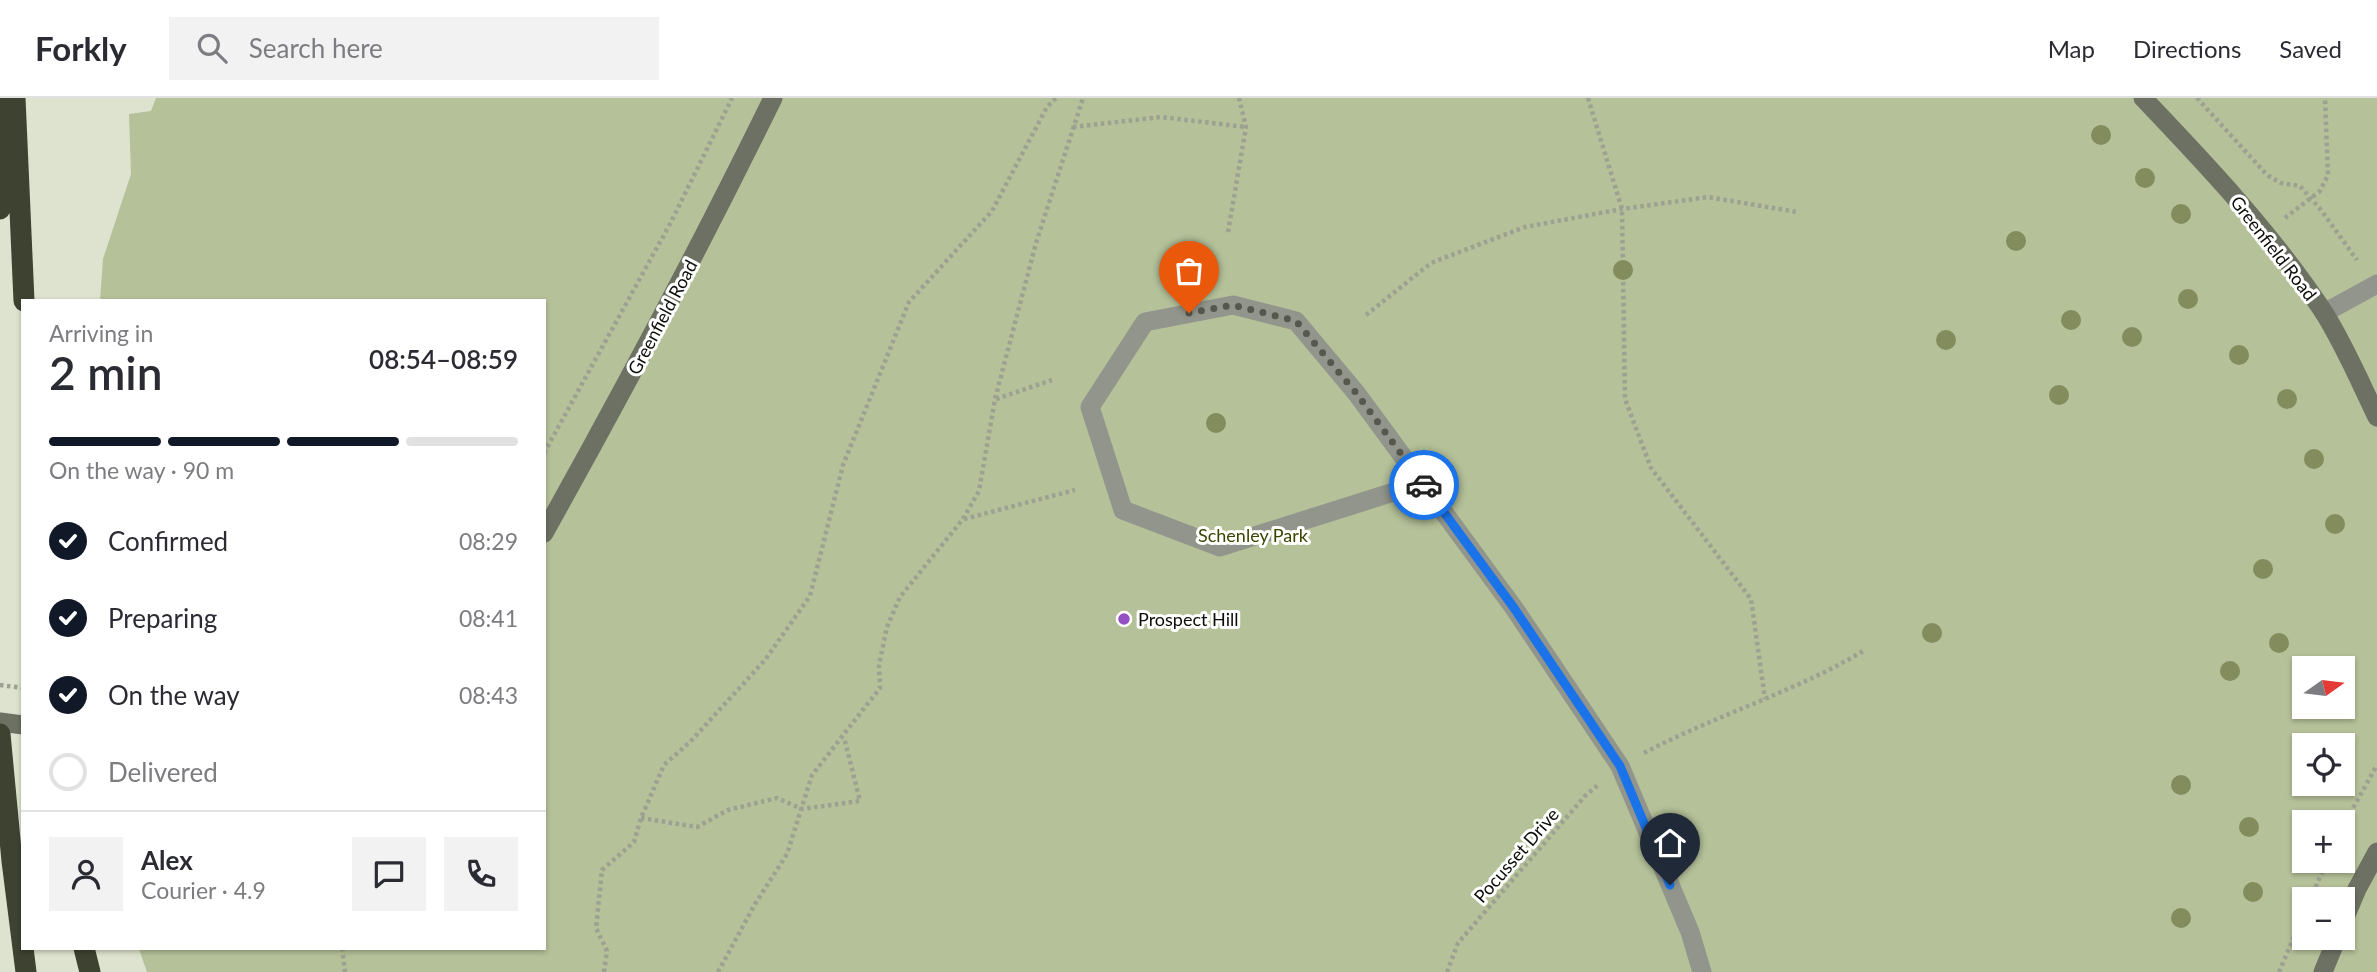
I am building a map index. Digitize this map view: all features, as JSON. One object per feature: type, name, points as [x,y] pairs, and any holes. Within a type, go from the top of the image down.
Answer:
[{"type":"highway","points":[[0,209],[2,98]]},
{"type":"highway","points":[[15,98],[24,299]]},
{"type":"highway","points":[[0,734],[21,932]]},
{"type":"highway","points":[[23,950],[26,972]]},
{"type":"highway","points":[[84,950],[90,972]]},
{"type":"main road","name":"Greenfield Road","points":[[546,529],[619,400],[773,98]]},
{"type":"main road","name":"Greenfield Road","points":[[2143,98],[2266,233],[2324,313],[2377,416]]},
{"type":"main road","points":[[0,722],[21,725]]},
{"type":"main road","points":[[2355,894],[2377,852]]},
{"type":"main road","points":[[2357,889],[2377,875]]},
{"type":"main road","points":[[2323,972],[2332,950]]},
{"type":"street","points":[[2324,313],[2377,284]]},
{"type":"street","points":[[1422,483],[1220,547],[1124,510],[1090,407],[1145,322],[1233,305],[1296,321],[1357,394],[1514,608],[1620,766],[1690,932],[1702,972]]},
{"type":"path","points":[[546,449],[671,222],[733,98]]},
{"type":"path","points":[[604,972],[607,951],[596,928],[602,870],[634,842],[641,818],[664,765],[690,742],[765,660],[810,596],[843,465],[909,302],[992,211],[1047,107],[1056,98]]},
{"type":"path","points":[[718,972],[755,904],[787,854],[812,775],[880,688],[879,665],[887,627],[901,597],[963,519],[979,491],[995,399],[1036,243],[1083,98]]},
{"type":"path","points":[[1228,232],[1246,127],[1239,98]]},
{"type":"path","points":[[1588,98],[1622,209],[1625,399],[1651,468],[1751,600],[1765,699]]},
{"type":"path","points":[[2197,98],[2267,175],[2281,183],[2300,186],[2357,260]]},
{"type":"path","points":[[2311,199],[2320,191],[2328,175],[2325,98]]},
{"type":"path","points":[[1073,127],[1161,117],[1246,127]]},
{"type":"path","points":[[1366,316],[1431,263],[1525,227],[1708,197],[1797,212]]},
{"type":"path","points":[[995,399],[1052,380]]},
{"type":"path","points":[[963,519],[1075,489]]},
{"type":"path","name":"Pocusset Drive","points":[[1447,972],[1458,943],[1585,796],[1620,766],[1677,736],[1832,670],[1865,650]]},
{"type":"path","points":[[0,685],[21,688]]},
{"type":"path","points":[[641,818],[697,827],[728,810],[777,798],[803,809],[860,801],[843,736]]},
{"type":"path","points":[[2352,810],[2377,765]]},
{"type":"path","points":[[2279,972],[2292,942]]},
{"type":"path","points":[[342,950],[345,972]]},
{"type":"green space","name":"Schenley Park","points":[[156,98],[2377,98],[2377,972],[147,972],[139,950],[546,950],[546,299],[100,299],[103,259],[131,174],[129,114],[151,111]]},
{"type":"way so far","points":[[1189,313],[1233,305],[1296,321],[1357,394],[1424,485]]},
{"type":"place","name":"Prospect Hill","points":[[1124,619]]},
{"type":"route","points":[[1424,485],[1514,608],[1620,766],[1670,885]]}]
